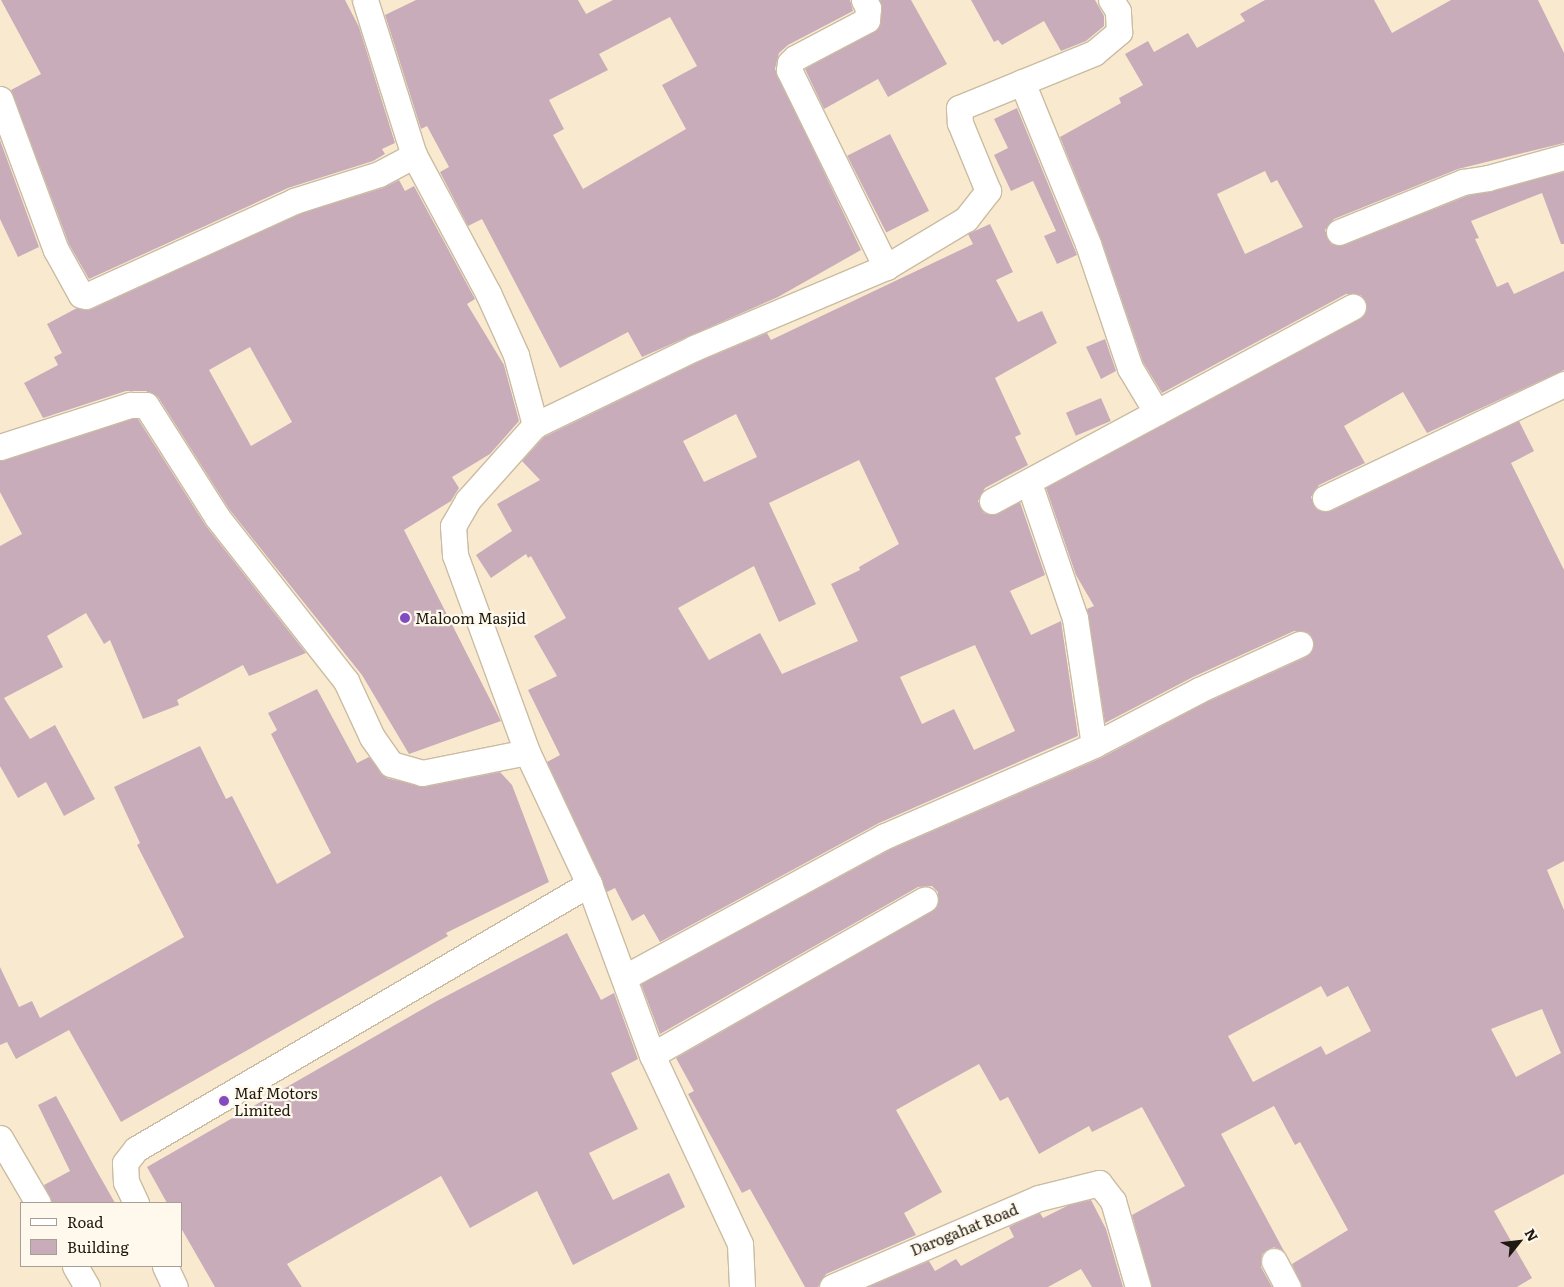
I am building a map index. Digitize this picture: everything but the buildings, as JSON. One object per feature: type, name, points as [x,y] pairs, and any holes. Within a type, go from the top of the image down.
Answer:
[{"type":"street","points":[[864,0],[868,8],[867,20],[796,58],[790,63],[789,70],[886,268]]},
{"type":"street","points":[[742,1287],[740,1244],[652,1055],[590,884],[527,752],[456,555],[453,526],[468,500],[535,425],[694,348],[886,268],[966,219],[988,191],[960,123],[959,108],[1094,53],[1118,32],[1118,11],[1112,0]]},
{"type":"street","points":[[373,3],[414,155],[488,293],[516,355],[535,425]]},
{"type":"street","points":[[1022,82],[1088,244],[1130,368],[1157,413]]},
{"type":"street","points":[[0,99],[56,250],[81,295],[86,296],[294,201],[379,174],[414,155]]},
{"type":"street","points":[[1339,232],[1463,182],[1564,157]]},
{"type":"street","points":[[992,500],[1029,483],[1353,308]]},
{"type":"street","points":[[1325,498],[1564,384]]},
{"type":"street","points":[[0,448],[130,406],[146,405],[217,517],[346,681],[372,737],[390,764],[422,773],[527,752]]},
{"type":"street","points":[[1029,483],[1075,618],[1094,745]]},
{"type":"street","points":[[625,977],[885,836],[1094,745],[1199,690],[1300,644]]},
{"type":"street","points":[[136,1202],[126,1182],[125,1163],[136,1149],[590,884]]},
{"type":"street","points":[[652,1055],[926,899]]},
{"type":"street","points":[[0,1138],[37,1202]]},
{"type":"street","name":"Darogahat Road","points":[[832,1287],[1039,1198],[1099,1183],[1113,1201],[1138,1287]]},
{"type":"street","points":[[1274,1261],[1288,1287]]},
{"type":"street","points":[[76,1267],[87,1287]]},
{"type":"street","points":[[165,1267],[175,1287]]},
{"type":"place","name":"Maloom Masjid","points":[[405,618]]},
{"type":"place","name":"Maf Motors Limited","points":[[224,1101]]}]
